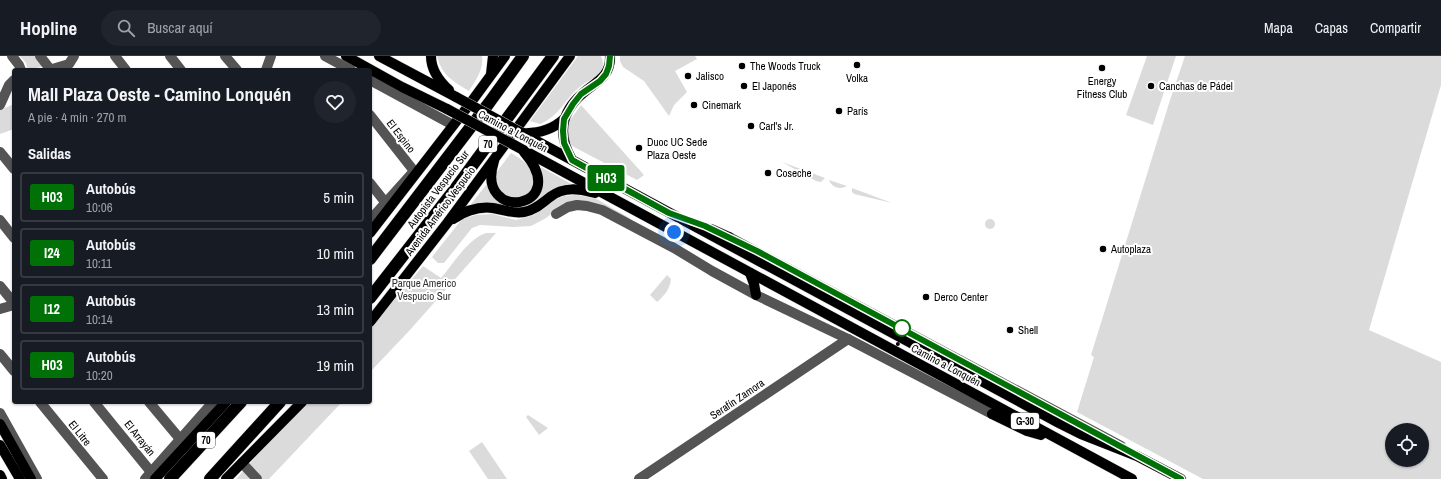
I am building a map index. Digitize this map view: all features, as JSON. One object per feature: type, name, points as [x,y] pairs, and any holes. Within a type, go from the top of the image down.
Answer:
[{"type":"highway","name":"Autopista Vespucio Sur","points":[[372,256],[523,56]]},
{"type":"highway","name":"Autopista Vespucio Sur","points":[[372,295],[451,195],[553,56]]},
{"type":"highway","points":[[372,247],[393,230]]},
{"type":"highway","name":"70","points":[[170,479],[239,404]]},
{"type":"highway","points":[[210,479],[278,404]]},
{"type":"main road","name":"Camino a Lonquén","points":[[379,56],[1059,424],[1137,456],[1181,479]]},
{"type":"main road","points":[[431,56],[432,64],[437,77],[456,97]]},
{"type":"main road","points":[[490,77],[493,56]]},
{"type":"main road","points":[[372,230],[431,156],[505,56]]},
{"type":"main road","name":"Avenida Américo Vespucio","points":[[372,319],[448,222],[570,56]]},
{"type":"main road","points":[[521,133],[546,131],[556,126],[564,119],[581,94],[600,81],[606,74],[610,56]]},
{"type":"main road","name":"Camino a Lonquén","points":[[342,64],[352,68]]},
{"type":"main road","name":"Camino a Lonquén","points":[[372,76],[402,87],[447,109],[1132,479]]},
{"type":"main road","points":[[564,119],[564,143],[572,160]]},
{"type":"main road","points":[[494,159],[491,175],[497,194],[510,202],[523,202],[532,197],[537,190],[538,176],[535,166],[518,147]]},
{"type":"main road","points":[[414,171],[431,156]]},
{"type":"main road","points":[[448,222],[467,211],[477,208],[488,208],[513,213],[524,212],[539,206],[554,194],[565,190],[580,190],[608,197]]},
{"type":"main road","points":[[669,213],[705,226],[729,237]]},
{"type":"main road","points":[[750,273],[756,295]]},
{"type":"main road","points":[[150,476],[224,404]]},
{"type":"main road","points":[[226,479],[300,404]]},
{"type":"main road","points":[[992,414],[1027,431],[1061,440]]},
{"type":"main road","points":[[0,424],[31,479]]},
{"type":"main road","points":[[0,445],[20,479]]},
{"type":"main road","points":[[0,475],[2,479]]},
{"type":"street","points":[[12,56],[20,68]]},
{"type":"street","points":[[40,56],[48,68]]},
{"type":"street","points":[[69,67],[74,56]]},
{"type":"street","points":[[115,56],[124,68]]},
{"type":"street","points":[[170,56],[179,68]]},
{"type":"street","points":[[225,56],[235,68]]},
{"type":"street","points":[[267,68],[271,56]]},
{"type":"street","name":"Camino a Lonquén","points":[[325,56],[342,64]]},
{"type":"street","points":[[372,81],[453,125]]},
{"type":"street","points":[[0,103],[12,82]]},
{"type":"street","name":"El Espino","points":[[372,118],[414,171]]},
{"type":"street","points":[[0,152],[12,167]]},
{"type":"street","points":[[372,218],[414,171]]},
{"type":"street","points":[[372,186],[385,202]]},
{"type":"street","name":"Camino a Lonquén","points":[[556,214],[568,207],[577,205],[602,210],[674,248],[756,295],[848,339],[992,414]]},
{"type":"street","points":[[0,220],[12,235]]},
{"type":"street","name":"Camino a Lonquén","points":[[729,237],[1137,456]]},
{"type":"street","points":[[0,286],[12,301]]},
{"type":"street","points":[[0,309],[12,305]]},
{"type":"street","name":"Serafín Zamora","points":[[639,479],[848,339]]},
{"type":"street","points":[[0,354],[12,369]]},
{"type":"street","name":"El Litre","points":[[42,404],[103,479]]},
{"type":"street","name":"El Arrayán","points":[[96,404],[150,476]]},
{"type":"street","points":[[151,404],[180,439]]},
{"type":"street","points":[[150,476],[208,404]]},
{"type":"street","points":[[0,413],[37,479]]},
{"type":"street","points":[[242,463],[257,479]]},
{"type":"green space","points":[[20,56],[36,56],[44,66],[27,68],[26,63]]},
{"type":"green space","points":[[437,56],[482,56],[481,70],[469,91],[453,81],[445,73]]},
{"type":"green space","points":[[578,56],[601,56],[603,68],[597,76],[575,91],[553,116],[540,124],[530,121]]},
{"type":"green space","points":[[620,56],[695,56],[697,59],[675,71],[687,92],[674,105],[669,116],[644,81],[623,67],[620,61]]},
{"type":"green space","name":"Canchas de Pádel","points":[[1147,56],[1176,56],[1153,125],[1126,115]]},
{"type":"green space","points":[[1185,56],[1441,56],[1441,85],[1369,330],[1441,362],[1441,479],[1203,479],[1077,412],[1094,357],[1091,355]]},
{"type":"green space","points":[[12,105],[12,130],[0,134],[0,110]]},
{"type":"green space","points":[[581,105],[644,175],[637,180],[572,146],[568,139],[568,123]]},
{"type":"green space","points":[[511,153],[526,163],[533,172],[534,178],[534,183],[528,194],[515,199],[502,193],[498,186],[496,173]]},
{"type":"green space","points":[[782,162],[825,178],[821,182],[816,181]]},
{"type":"green space","points":[[541,167],[575,186],[524,209],[471,206],[487,184],[489,184],[508,205],[541,190],[543,181]]},
{"type":"green space","points":[[829,180],[847,186],[836,188],[830,183]]},
{"type":"green space","points":[[852,188],[892,203],[854,194],[852,192]]},
{"type":"green space","points":[[576,195],[595,198],[633,220],[589,202],[560,207],[546,218],[531,226],[513,227],[480,225],[472,228],[444,263],[438,263],[432,257],[462,219],[476,215],[492,214],[516,220],[534,215],[552,201],[564,196]]},
{"type":"green space","points":[[988,219],[992,219],[994,220],[994,228],[988,229],[985,226],[985,222]]},
{"type":"green space","name":"Parque Americo Vespucio Sur","points":[[486,233],[496,233],[409,331],[372,370],[372,326],[423,266],[441,278],[467,246],[479,236]]},
{"type":"green space","points":[[667,275],[671,279],[670,286],[657,302],[650,295]]},
{"type":"green space","points":[[303,404],[340,404],[269,479],[236,479]]},
{"type":"green space","points":[[528,415],[548,428],[539,435],[526,417]]},
{"type":"green space","points":[[482,442],[507,479],[488,479],[469,451]]},
{"type":"bus line","name":"H03","points":[[610,56],[606,74],[600,81],[581,94],[564,119],[564,143],[572,160],[669,213],[705,226],[757,251],[1181,479]]},
{"type":"place","name":"Volka","points":[[857,65]]},
{"type":"place","name":"The Woods Truck","points":[[742,66]]},
{"type":"place","name":"Energy Fitness Club","points":[[1102,68]]},
{"type":"place","name":"Jalisco","points":[[688,76]]},
{"type":"place","name":"El Japonés","points":[[744,86]]},
{"type":"place","name":"Canchas de Pádel","points":[[1151,86]]},
{"type":"place","name":"Cinemark","points":[[694,105]]},
{"type":"place","name":"París","points":[[839,111]]},
{"type":"place","name":"Carl's Jr.","points":[[751,126]]},
{"type":"place","name":"Duoc UC Sede Plaza Oeste","points":[[639,148]]},
{"type":"place","name":"Coseche","points":[[768,173]]},
{"type":"place","name":"Autoplaza","points":[[1103,249]]},
{"type":"place","name":"Derco Center","points":[[926,297]]},
{"type":"place","name":"Shell","points":[[1010,330]]},
{"type":"route","points":[[674,232],[896,351],[902,328]]}]
